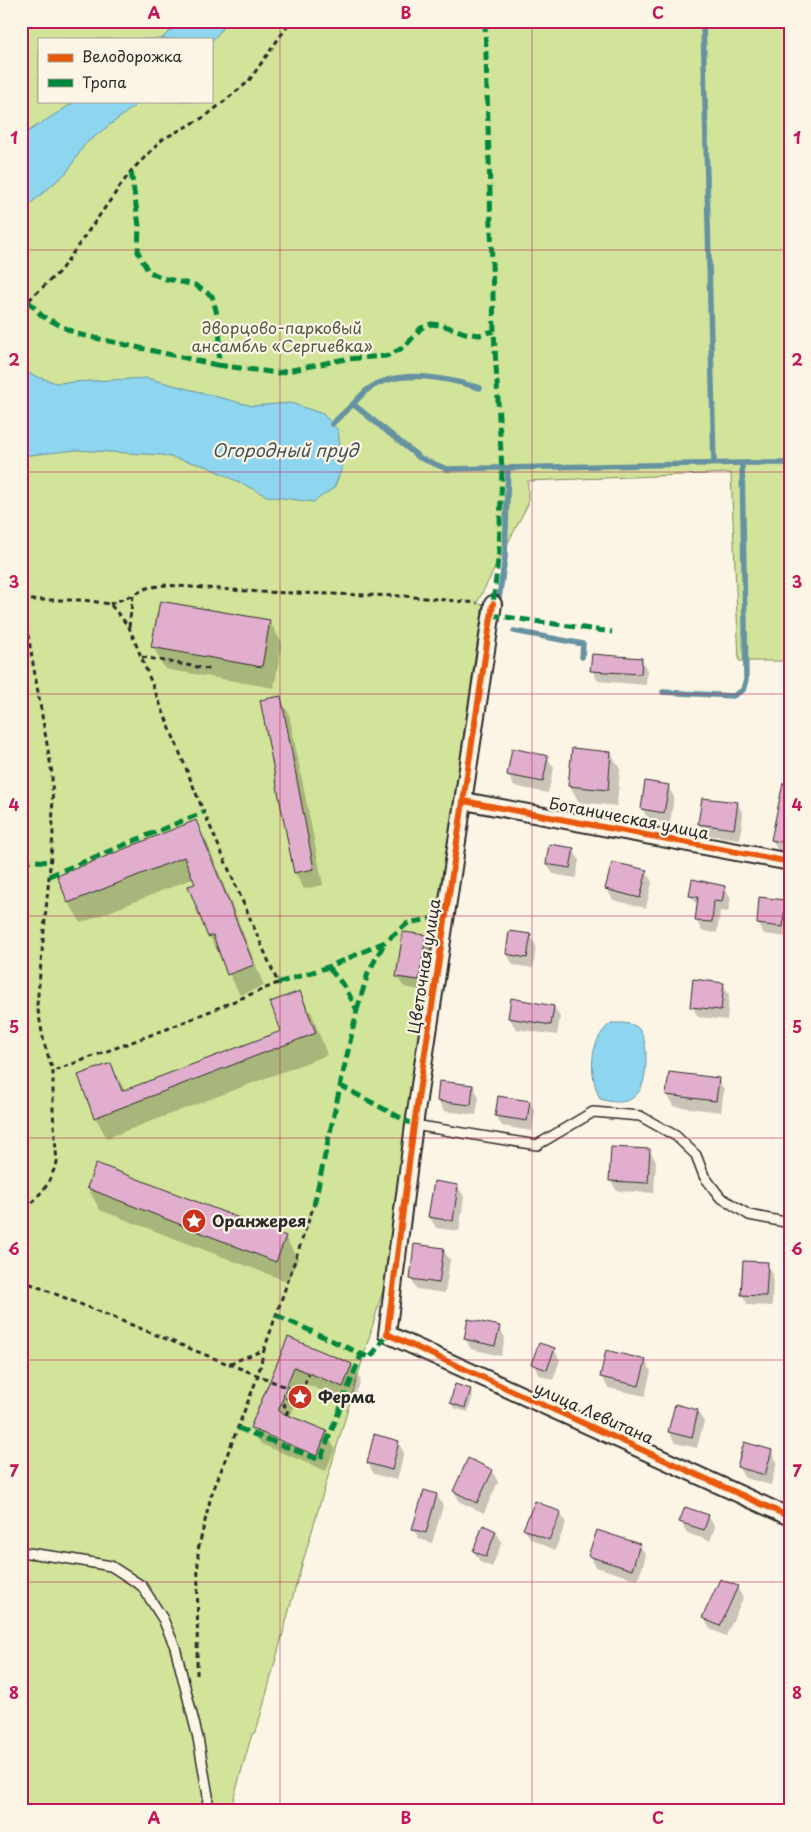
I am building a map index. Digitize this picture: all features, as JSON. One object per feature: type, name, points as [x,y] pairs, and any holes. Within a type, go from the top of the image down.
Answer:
[{"type":"street","name":"Цветочная улица","points":[[387,1334],[414,1125],[493,604]]},
{"type":"street","name":"Ботаническая улица","points":[[464,801],[790,862]]},
{"type":"street","name":"улица Левитана","points":[[387,1334],[790,1517]]},
{"type":"lane","points":[[414,1125],[537,1145],[593,1112],[640,1116],[676,1136],[696,1155],[704,1176],[720,1197],[749,1215],[790,1224]]},
{"type":"lane","points":[[21,1552],[111,1566],[142,1586],[163,1619],[175,1647],[198,1738],[208,1796],[207,1811]]},
{"type":"path","points":[[21,304],[28,301],[60,271],[131,171],[163,139],[206,116],[248,82],[292,21]]},
{"type":"path","points":[[21,1217],[46,1184],[57,1163],[53,1112],[53,1071],[44,1043],[37,1005],[53,835],[52,773],[22,600],[84,600],[110,604],[147,588],[164,585],[261,592],[404,596],[493,604]]},
{"type":"path","points":[[129,627],[133,595]]},
{"type":"path","points":[[53,1071],[167,1029],[278,983],[200,803],[129,627],[110,604]]},
{"type":"path","points":[[141,657],[209,669]]},
{"type":"path","points":[[198,1678],[198,1550],[211,1496],[258,1376],[264,1350],[314,1204]]},
{"type":"path","points":[[21,1280],[291,1389]]},
{"type":"path","points":[[228,1364],[264,1350]]},
{"type":"path","points":[[286,1415],[288,1410],[284,1406],[291,1389],[294,1386],[301,1387],[305,1384],[309,1374]]},
{"type":"green space","name":"дворцово-парковый ансамбль «Сергиевка»","points":[[21,21],[790,21],[790,661],[739,661],[731,473],[528,481],[528,504],[477,603],[483,605],[438,906],[434,908],[389,1270],[296,1585],[256,1732],[252,1734],[230,1811],[21,1811]]},
{"type":"water","points":[[182,21],[229,21],[212,41],[212,38],[162,38]]},
{"type":"water","points":[[74,102],[140,102],[85,144],[67,172],[21,212],[21,140],[24,134]]},
{"type":"water","name":"Огородный пруд","points":[[21,371],[56,383],[147,378],[252,406],[291,403],[323,414],[338,430],[342,468],[334,488],[313,502],[267,496],[206,466],[162,455],[76,450],[21,456]]},
{"type":"water","points":[[611,1023],[635,1026],[644,1038],[646,1069],[641,1088],[636,1095],[622,1102],[600,1099],[594,1080],[593,1059],[595,1049],[603,1030]]},
{"type":"building","points":[[160,601],[270,620],[262,667],[151,647]]},
{"type":"building","points":[[592,654],[642,658],[641,674],[590,671]]},
{"type":"building","points":[[281,696],[314,869],[294,873],[260,700]]},
{"type":"building","points":[[512,748],[548,756],[543,782],[507,775]]},
{"type":"building","points":[[572,748],[611,752],[608,790],[568,786]]},
{"type":"building","points":[[645,781],[669,785],[664,813],[641,809]]},
{"type":"building","points":[[783,783],[790,784],[790,844],[771,840]]},
{"type":"building","points":[[702,798],[738,802],[734,829],[698,824]]},
{"type":"building","points":[[196,820],[254,965],[227,975],[213,935],[208,937],[188,886],[195,884],[184,857],[68,903],[57,876]]},
{"type":"building","points":[[549,844],[574,848],[570,868],[546,864]]},
{"type":"building","points":[[612,862],[647,870],[640,898],[605,889]]},
{"type":"building","points":[[692,879],[725,886],[722,902],[714,901],[712,922],[695,921],[698,897],[689,896]]},
{"type":"building","points":[[759,897],[785,900],[783,927],[757,924]]},
{"type":"building","points":[[509,931],[531,934],[527,958],[506,954]]},
{"type":"building","points":[[403,932],[426,935],[419,980],[396,977]]},
{"type":"building","points":[[693,979],[724,983],[721,1010],[690,1007]]},
{"type":"building","points":[[300,991],[316,1033],[94,1118],[78,1075],[111,1063],[122,1091],[281,1031],[270,1002]]},
{"type":"building","points":[[511,998],[554,1006],[551,1025],[508,1018]]},
{"type":"building","points":[[669,1072],[719,1078],[716,1101],[666,1095]]},
{"type":"building","points":[[439,1081],[473,1085],[471,1105],[437,1101]]},
{"type":"building","points":[[498,1096],[530,1101],[527,1121],[495,1116]]},
{"type":"building","points":[[611,1147],[650,1149],[648,1183],[609,1181]]},
{"type":"building","points":[[96,1163],[286,1236],[276,1262],[87,1188]]},
{"type":"building","points":[[434,1181],[458,1185],[453,1221],[428,1217]]},
{"type":"building","points":[[414,1244],[444,1248],[439,1283],[410,1279]]},
{"type":"building","points":[[743,1261],[768,1262],[766,1296],[741,1295]]},
{"type":"building","points":[[468,1319],[500,1326],[495,1346],[464,1339]]},
{"type":"building","points":[[288,1337],[352,1364],[343,1387],[294,1367],[283,1395],[278,1411],[327,1431],[317,1456],[250,1428]]},
{"type":"building","points":[[539,1343],[555,1348],[547,1370],[531,1364]]},
{"type":"building","points":[[606,1350],[646,1360],[639,1386],[600,1377]]},
{"type":"building","points":[[455,1384],[471,1389],[465,1408],[450,1403]]},
{"type":"building","points":[[675,1404],[698,1410],[692,1438],[668,1432]]},
{"type":"building","points":[[374,1434],[399,1441],[392,1470],[367,1463]]},
{"type":"building","points":[[744,1442],[772,1450],[765,1475],[737,1467]]},
{"type":"building","points":[[468,1458],[493,1470],[477,1503],[453,1491]]},
{"type":"building","points":[[424,1490],[437,1494],[426,1533],[412,1529]]},
{"type":"building","points":[[535,1501],[561,1512],[549,1540],[523,1529]]},
{"type":"building","points":[[685,1507],[709,1515],[704,1530],[679,1522]]},
{"type":"building","points":[[483,1525],[496,1531],[486,1557],[473,1551]]},
{"type":"building","points":[[597,1530],[640,1544],[632,1570],[588,1556]]},
{"type":"building","points":[[720,1579],[738,1586],[720,1626],[702,1618]]},
{"type":"waterway","points":[[703,21],[714,463]]},
{"type":"waterway","points":[[353,404],[367,390],[379,383],[407,377],[437,378],[480,388]]},
{"type":"waterway","points":[[332,424],[353,404],[420,458],[447,469],[742,463],[746,680],[743,690],[733,696],[663,692]]},
{"type":"waterway","points":[[742,463],[790,463]]},
{"type":"waterway","points":[[498,605],[505,557],[508,468]]},
{"type":"waterway","points":[[514,631],[583,644],[582,657]]},
{"type":"waterway","points":[[21,852],[25,861]]},
{"type":"marked path","points":[[485,21],[494,331],[502,470],[499,551],[493,604]]},
{"type":"marked path","points":[[28,301],[42,316],[77,334],[217,365],[219,331],[212,296],[195,285],[162,278],[148,271],[138,252],[139,226],[131,171]]},
{"type":"marked path","points":[[217,365],[278,373],[345,359],[386,356],[399,350],[421,328],[431,324],[479,335],[494,331]]},
{"type":"marked path","points":[[491,615],[612,632]]},
{"type":"marked path","points":[[49,876],[204,812]]},
{"type":"marked path","points":[[21,860],[50,862]]},
{"type":"marked path","points":[[278,983],[328,967],[385,942],[408,923],[446,916]]},
{"type":"marked path","points":[[357,1010],[368,973],[385,942]]},
{"type":"marked path","points":[[314,1205],[357,1010],[345,987],[328,967]]},
{"type":"marked path","points":[[339,1085],[414,1125]]},
{"type":"marked path","points":[[276,1315],[370,1358],[387,1334]]},
{"type":"marked path","points":[[238,1428],[320,1460],[361,1355]]},
{"type":"cycle path","points":[[493,604],[414,1125],[387,1334],[790,1517]]},
{"type":"cycle path","points":[[464,801],[790,862]]},
{"type":"place","name":"Оранжерея","points":[[194,1221]]},
{"type":"place","name":"Ферма","points":[[300,1397]]}]
